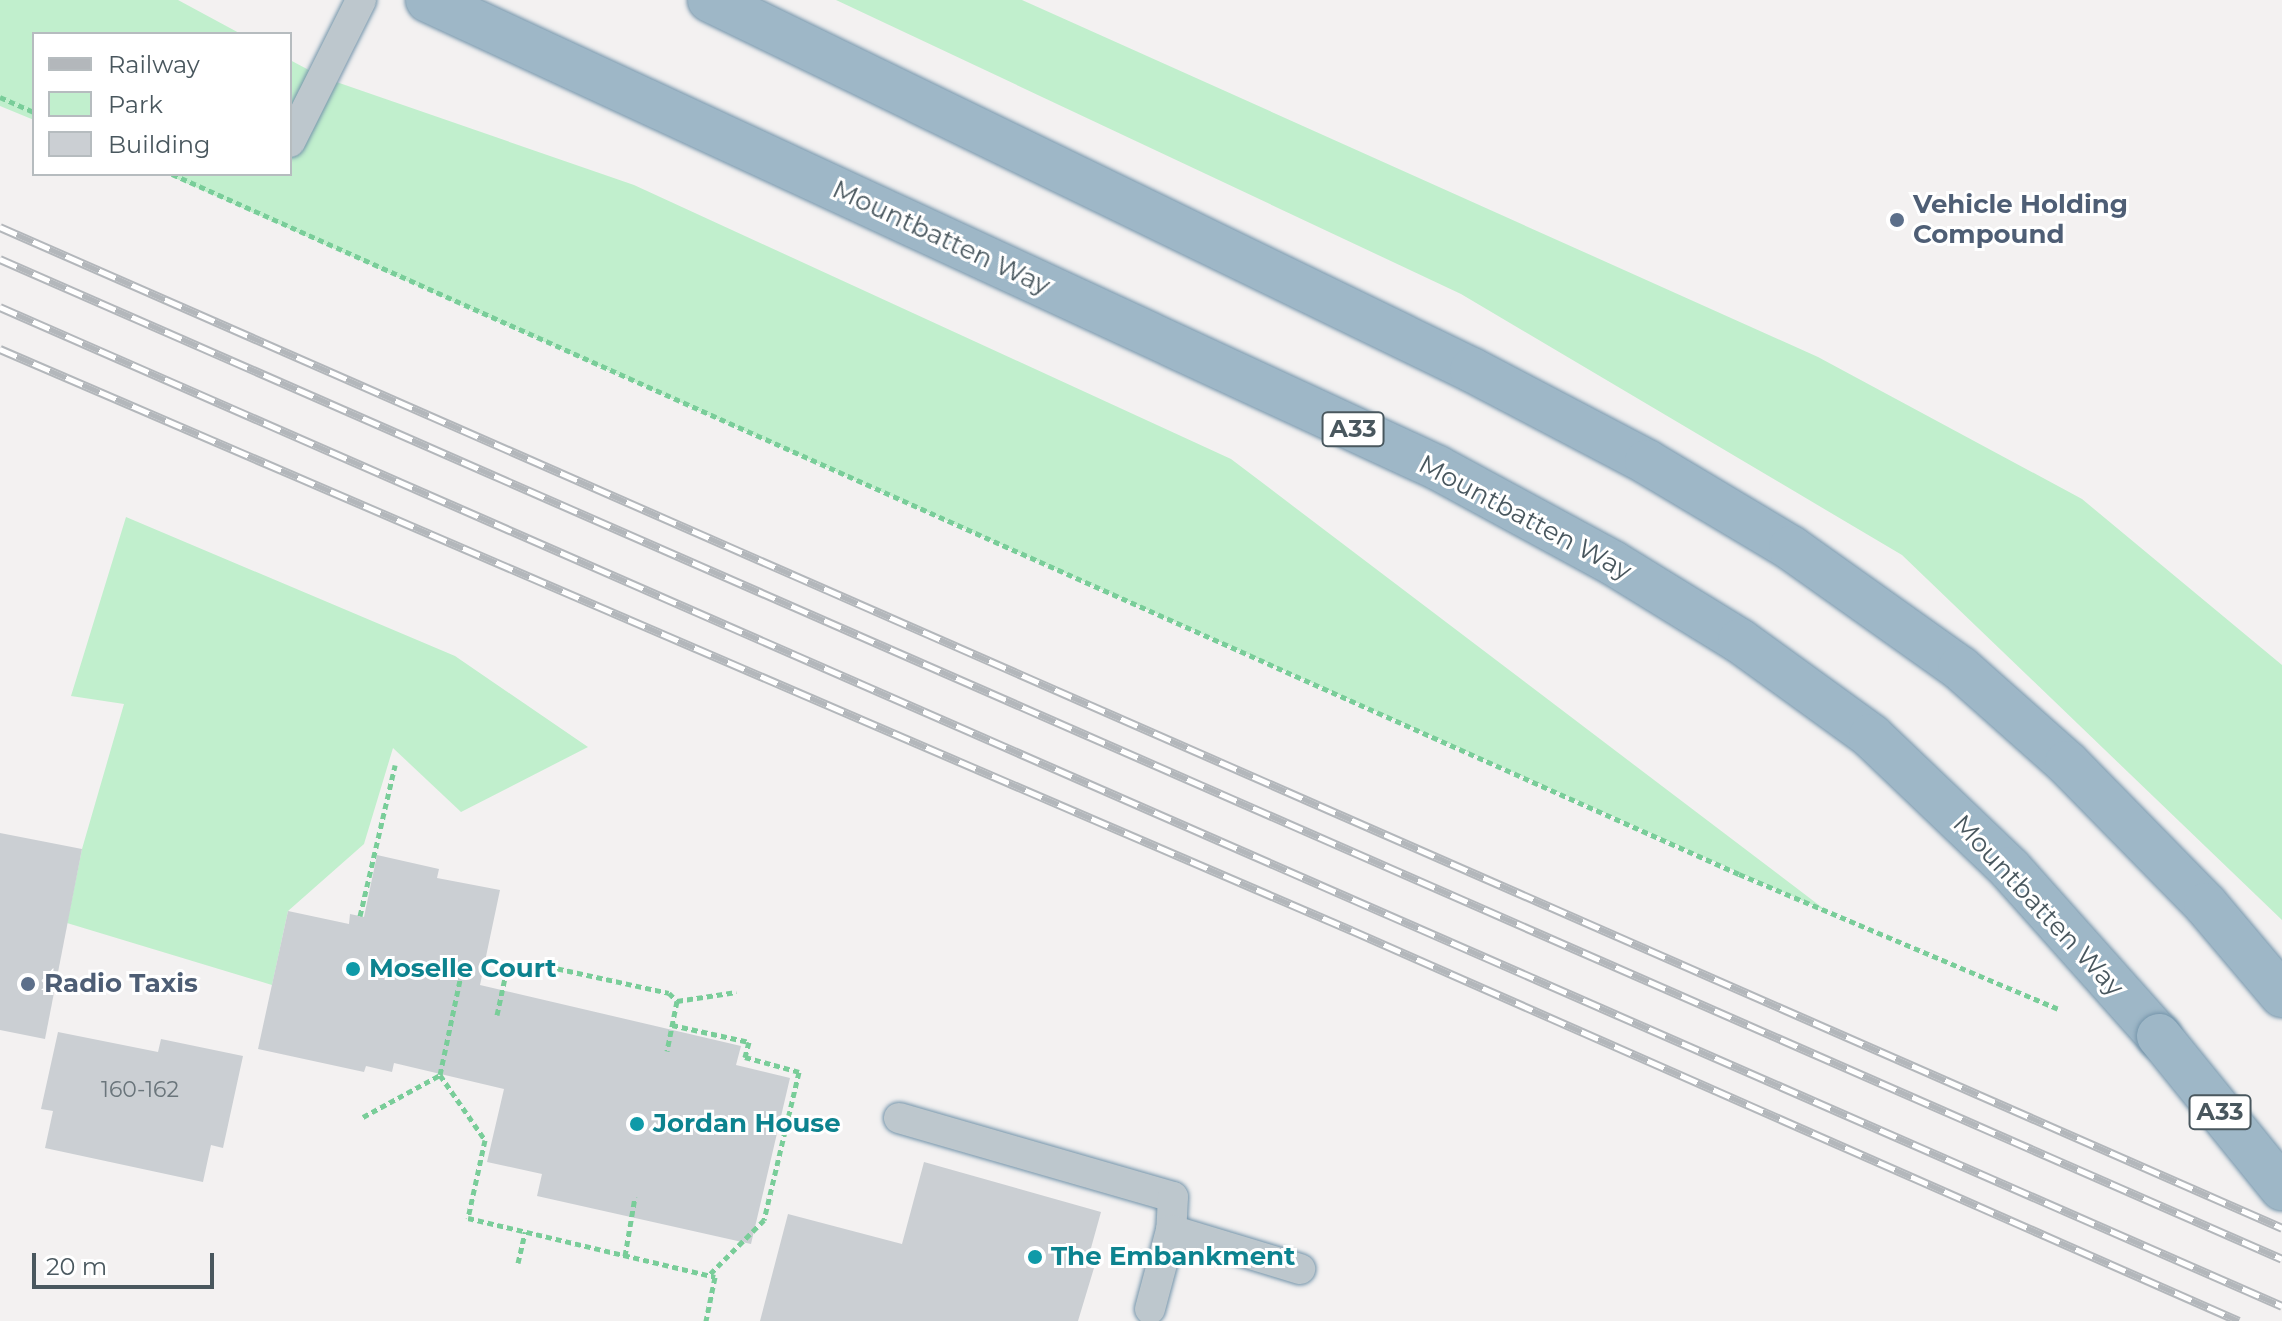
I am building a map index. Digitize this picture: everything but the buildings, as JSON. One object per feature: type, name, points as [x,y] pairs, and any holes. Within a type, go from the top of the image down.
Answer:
[{"type":"highway","name":"Mountbatten Way","points":[[428,0],[1438,468],[1613,563],[1740,641],[1871,736],[2010,869],[2159,1036],[2282,1188]]},
{"type":"highway","points":[[710,0],[1472,370],[1647,462],[1791,548],[1960,668],[2067,763],[2206,905],[2282,995]]},
{"type":"lane","points":[[292,138],[361,0]]},
{"type":"lane","points":[[899,1118],[1173,1197],[1171,1230],[1150,1309]]},
{"type":"lane","points":[[1171,1230],[1300,1269]]},
{"type":"path","points":[[0,97],[32,111]]},
{"type":"path","points":[[176,176],[1724,868],[2069,1013]]},
{"type":"path","points":[[360,916],[395,765]]},
{"type":"path","points":[[464,961],[440,1075],[485,1140],[468,1218],[715,1277],[706,1321]]},
{"type":"path","points":[[497,1015],[506,973],[528,962],[669,993],[677,1001]]},
{"type":"path","points":[[677,1001],[736,992]]},
{"type":"path","points":[[667,1051],[677,1001]]},
{"type":"path","points":[[672,1025],[749,1042],[745,1057],[799,1072],[764,1220],[709,1276]]},
{"type":"path","points":[[363,1117],[440,1075]]},
{"type":"path","points":[[625,1256],[635,1197]]},
{"type":"path","points":[[518,1263],[525,1232]]},
{"type":"green space","points":[[0,0],[178,0],[237,32],[32,32],[32,119],[0,106]]},
{"type":"green space","points":[[836,0],[1022,0],[1818,357],[2082,499],[2282,665],[2282,920],[1902,555],[1461,294]]},
{"type":"green space","points":[[292,61],[322,77],[634,185],[1231,459],[1828,912],[171,176],[292,176]]},
{"type":"green space","points":[[126,517],[455,656],[588,747],[461,812],[393,748],[364,844],[288,911],[272,985],[67,923],[82,849],[124,704],[71,696]]},
{"type":"railway","points":[[0,227],[2282,1228]]},
{"type":"railway","points":[[0,259],[2282,1259]]},
{"type":"railway","points":[[0,307],[2282,1306]]},
{"type":"railway","points":[[0,349],[1351,930],[2239,1321]]},
{"type":"place","name":"Vehicle Holding Compound","points":[[1897,220]]},
{"type":"place","name":"Moselle Court","points":[[353,969]]},
{"type":"place","name":"Radio Taxis","points":[[28,984]]},
{"type":"place","name":"Jordan House","points":[[637,1124]]},
{"type":"place","name":"The Embankment","points":[[1035,1257]]}]
